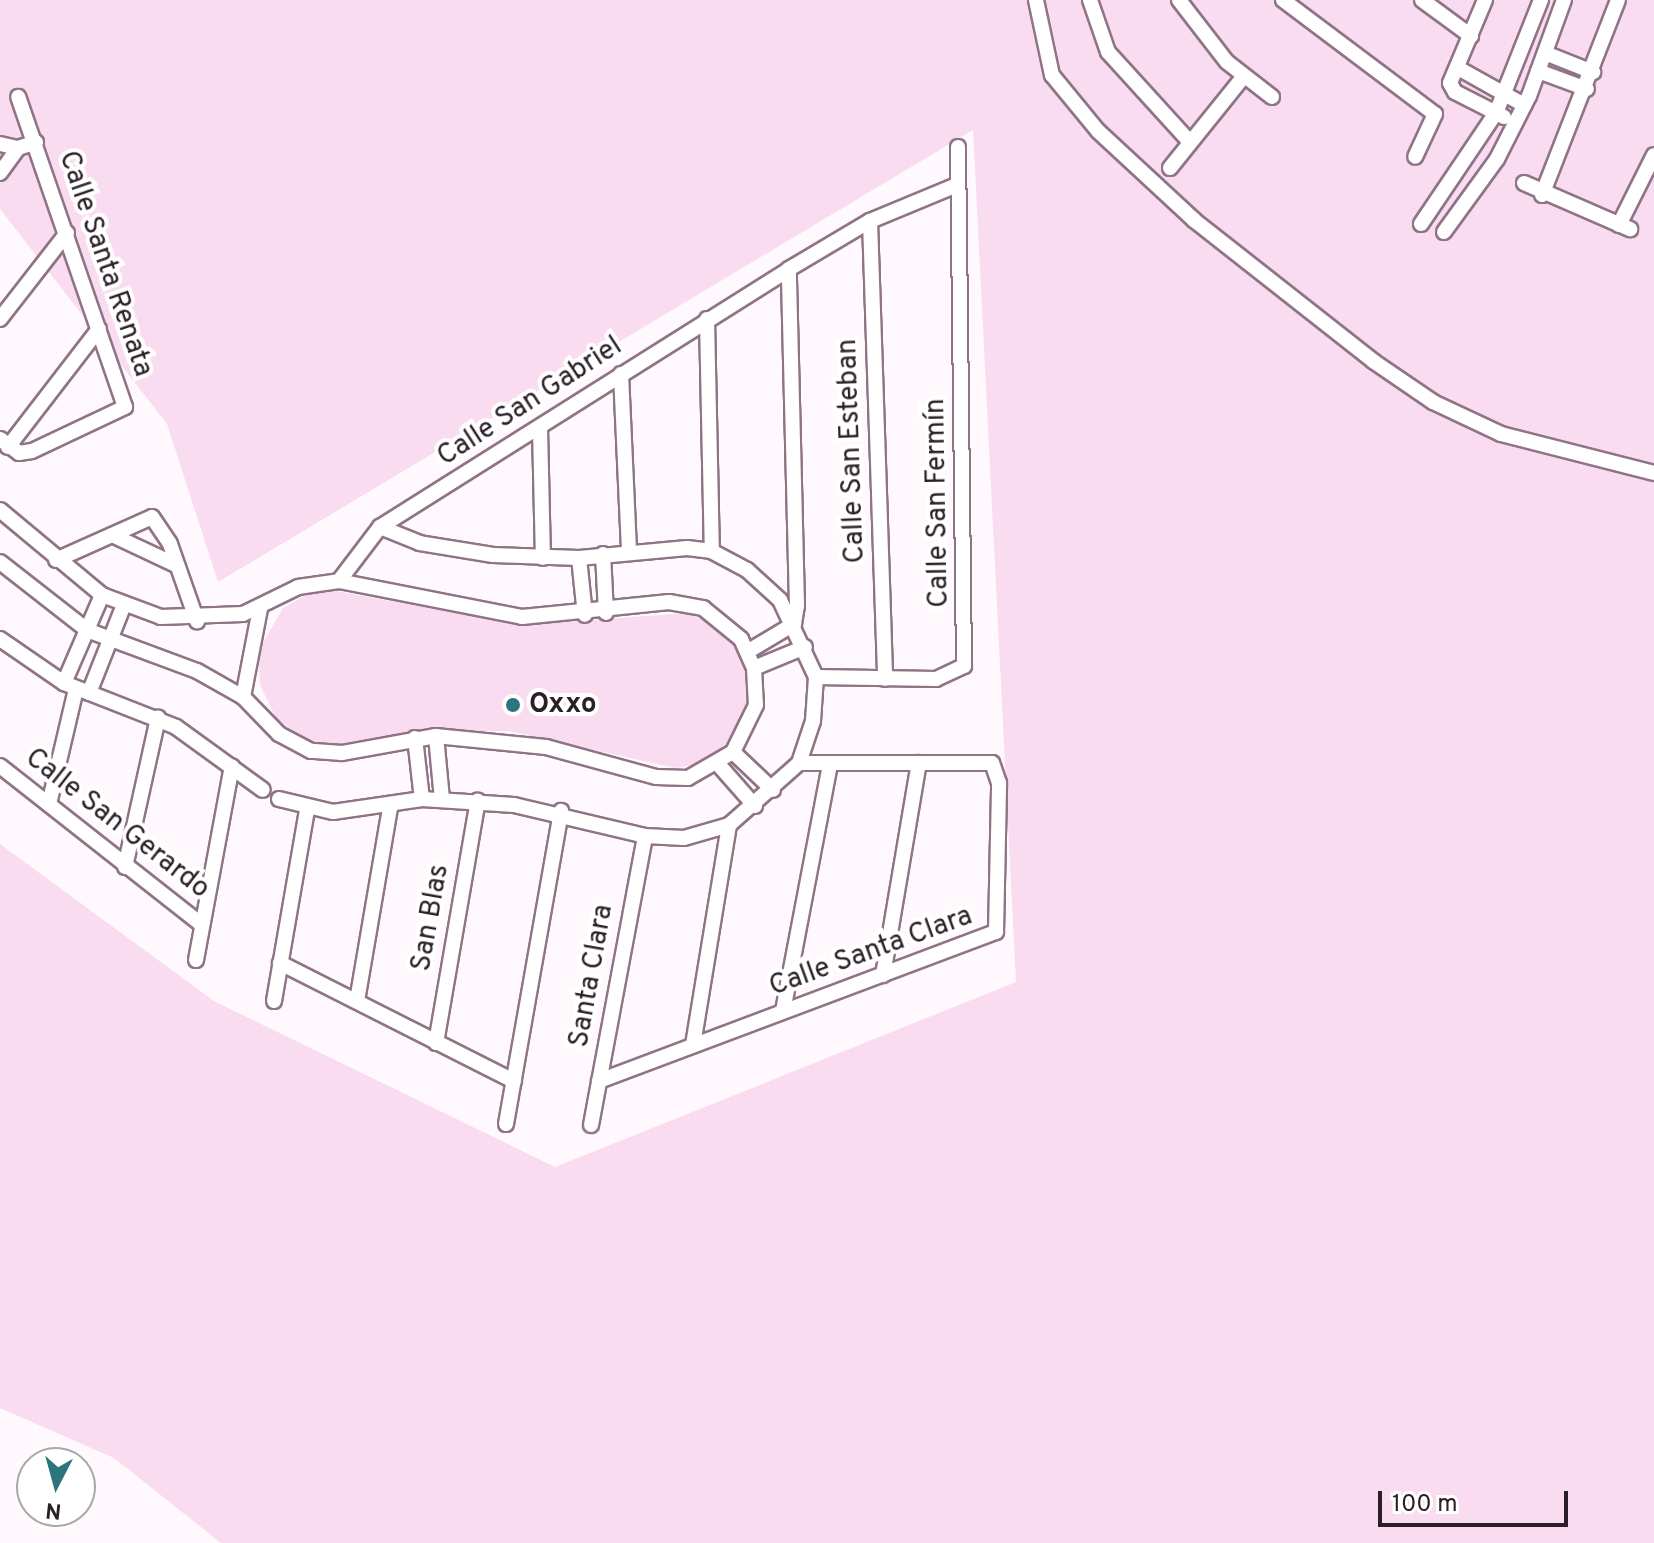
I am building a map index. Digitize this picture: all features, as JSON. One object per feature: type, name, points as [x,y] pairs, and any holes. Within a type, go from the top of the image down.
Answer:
[{"type":"street","points":[[1036,0],[1052,75],[1098,131],[1212,235],[1373,361],[1433,402],[1501,434],[1654,473]]},
{"type":"street","points":[[1090,0],[1108,52],[1190,142]]},
{"type":"street","points":[[1179,0],[1244,76],[1272,97]]},
{"type":"street","points":[[1283,0],[1435,114],[1415,157]]},
{"type":"street","points":[[1422,0],[1471,36]]},
{"type":"street","points":[[1485,0],[1450,83],[1455,92],[1515,123]]},
{"type":"street","points":[[1421,224],[1496,113],[1541,0]]},
{"type":"street","points":[[1444,232],[1477,190],[1515,123],[1542,62],[1564,0]]},
{"type":"street","points":[[1542,195],[1587,89],[1618,0]]},
{"type":"street","points":[[1522,54],[1542,62],[1587,89]]},
{"type":"street","points":[[1542,62],[1593,72]]},
{"type":"street","points":[[1458,68],[1524,105]]},
{"type":"street","points":[[1170,168],[1244,76]]},
{"type":"street","name":"Calle Santa Renata","points":[[4,443],[32,451],[120,412],[121,385],[18,97]]},
{"type":"street","points":[[0,144],[18,148],[36,142]]},
{"type":"street","name":"Calle San Fermín","points":[[816,677],[947,678],[961,672],[966,658],[958,147]]},
{"type":"street","points":[[0,173],[18,148]]},
{"type":"street","points":[[1524,183],[1542,195],[1624,227],[1654,155]]},
{"type":"street","points":[[1456,176],[1477,190]]},
{"type":"street","points":[[794,624],[789,269],[870,221],[957,185]]},
{"type":"street","name":"Calle San Esteban","points":[[870,221],[885,679]]},
{"type":"street","points":[[0,319],[67,233]]},
{"type":"street","name":"Calle San Gabriel","points":[[339,581],[380,527],[789,269]]},
{"type":"street","points":[[707,319],[712,551]]},
{"type":"street","points":[[4,443],[99,329]]},
{"type":"street","points":[[621,374],[629,550]]},
{"type":"street","points":[[540,428],[543,558]]},
{"type":"street","points":[[0,510],[56,560],[123,607],[197,621],[260,609],[298,587],[339,581],[484,613],[585,615],[669,602],[703,608],[734,629],[747,652],[754,668],[753,719],[733,752],[718,764],[675,779],[546,747],[436,736],[342,753],[311,751],[279,734],[243,697],[181,663],[87,630],[0,562]]},
{"type":"street","points":[[56,560],[152,517],[176,565],[197,621]]},
{"type":"street","points":[[279,799],[307,810],[390,807],[422,799],[478,801],[561,811],[645,836],[702,836],[729,825],[755,806],[799,763],[813,721],[816,677],[794,624],[771,588],[747,570],[712,551],[629,550],[579,558],[543,558],[442,548],[380,527]]},
{"type":"street","points":[[112,535],[176,565]]},
{"type":"street","points":[[603,554],[606,613]]},
{"type":"street","points":[[579,558],[585,615]]},
{"type":"street","points":[[49,804],[87,630],[102,595]]},
{"type":"street","points":[[76,688],[111,640],[123,607]]},
{"type":"street","points":[[243,697],[260,609]]},
{"type":"street","points":[[747,652],[794,624]]},
{"type":"street","points":[[0,639],[76,688],[158,718],[263,790]]},
{"type":"street","points":[[754,668],[805,647]]},
{"type":"street","points":[[125,867],[158,718]]},
{"type":"street","points":[[436,736],[442,799]]},
{"type":"street","points":[[415,738],[422,799]]},
{"type":"street","points":[[733,752],[773,790]]},
{"type":"street","name":"Calle Santa Clara","points":[[599,1081],[783,1011],[987,939],[999,926],[995,766],[799,763]]},
{"type":"street","points":[[883,975],[919,763]]},
{"type":"street","points":[[718,764],[755,806]]},
{"type":"street","points":[[783,1011],[830,765]]},
{"type":"street","name":"Calle San Gerardo","points":[[0,766],[201,924]]},
{"type":"street","points":[[196,960],[232,766]]},
{"type":"street","name":"San Blas","points":[[436,1043],[478,801]]},
{"type":"street","points":[[357,1001],[390,807]]},
{"type":"street","points":[[274,1001],[307,810]]},
{"type":"street","points":[[506,1124],[561,811]]},
{"type":"street","points":[[693,1045],[729,825]]},
{"type":"street","name":"Santa Clara","points":[[591,1125],[645,836]]},
{"type":"street","points":[[280,963],[514,1081]]},
{"type":"shaded area","points":[[0,0],[1654,0],[1654,1543],[221,1543],[114,1458],[96,1450],[96,1447],[89,1447],[0,1408],[0,844],[214,1001],[555,1167],[1016,982],[973,130],[218,582],[167,424],[0,209]]},
{"type":"shaded area","points":[[319,588],[521,625],[688,613],[724,630],[736,644],[749,675],[747,710],[725,746],[693,765],[675,768],[509,731],[420,731],[342,745],[305,740],[276,718],[260,685],[259,665],[262,645],[283,608]]},
{"type":"place","name":"Oxxo","points":[[513,705]]}]
